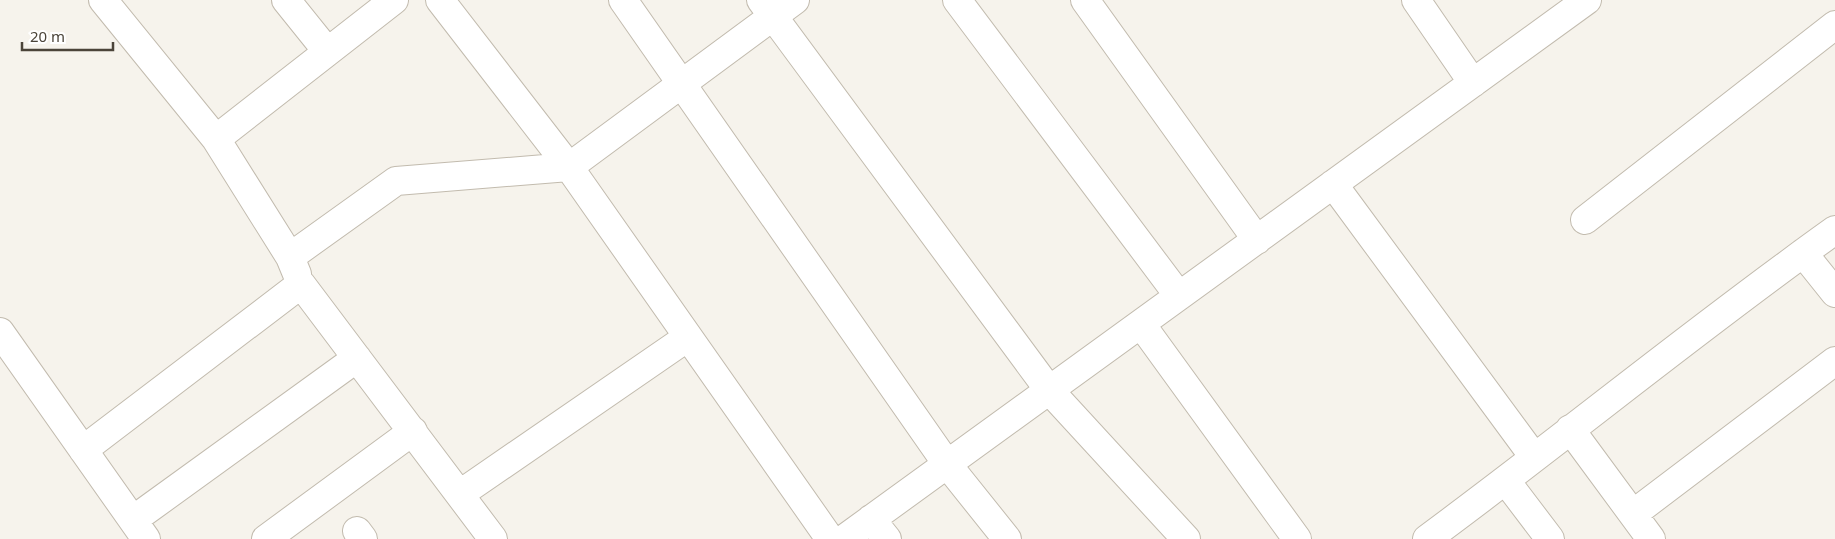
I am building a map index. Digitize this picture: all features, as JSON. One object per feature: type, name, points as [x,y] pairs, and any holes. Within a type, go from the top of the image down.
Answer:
[{"type":"street","points":[[103,0],[216,139],[290,258],[301,284],[493,539]]},
{"type":"street","points":[[286,0],[328,51]]},
{"type":"street","points":[[216,139],[394,0]]},
{"type":"street","points":[[440,0],[569,166],[830,539]]},
{"type":"street","points":[[623,0],[947,464],[1007,539]]},
{"type":"street","points":[[957,0],[1179,296]]},
{"type":"street","points":[[1085,0],[1257,240]]},
{"type":"street","points":[[1416,0],[1473,83]]},
{"type":"street","points":[[844,539],[879,529],[947,464],[1587,0]]},
{"type":"street","points":[[290,258],[396,181],[569,166],[681,84],[777,5],[1049,390],[1186,539]]},
{"type":"street","points":[[1585,220],[1835,25]]},
{"type":"street","points":[[1333,184],[1534,457]]},
{"type":"street","points":[[1427,539],[1835,230]]},
{"type":"street","points":[[1803,253],[1835,293]]},
{"type":"street","points":[[82,450],[301,284]]},
{"type":"street","points":[[1141,324],[1297,539]]},
{"type":"street","points":[[0,332],[139,530],[357,358]]},
{"type":"street","points":[[460,494],[688,337]]},
{"type":"street","points":[[1633,514],[1835,361]]},
{"type":"street","points":[[1570,429],[1651,539]]},
{"type":"street","points":[[266,539],[413,431]]},
{"type":"street","points":[[1506,481],[1550,539]]}]
